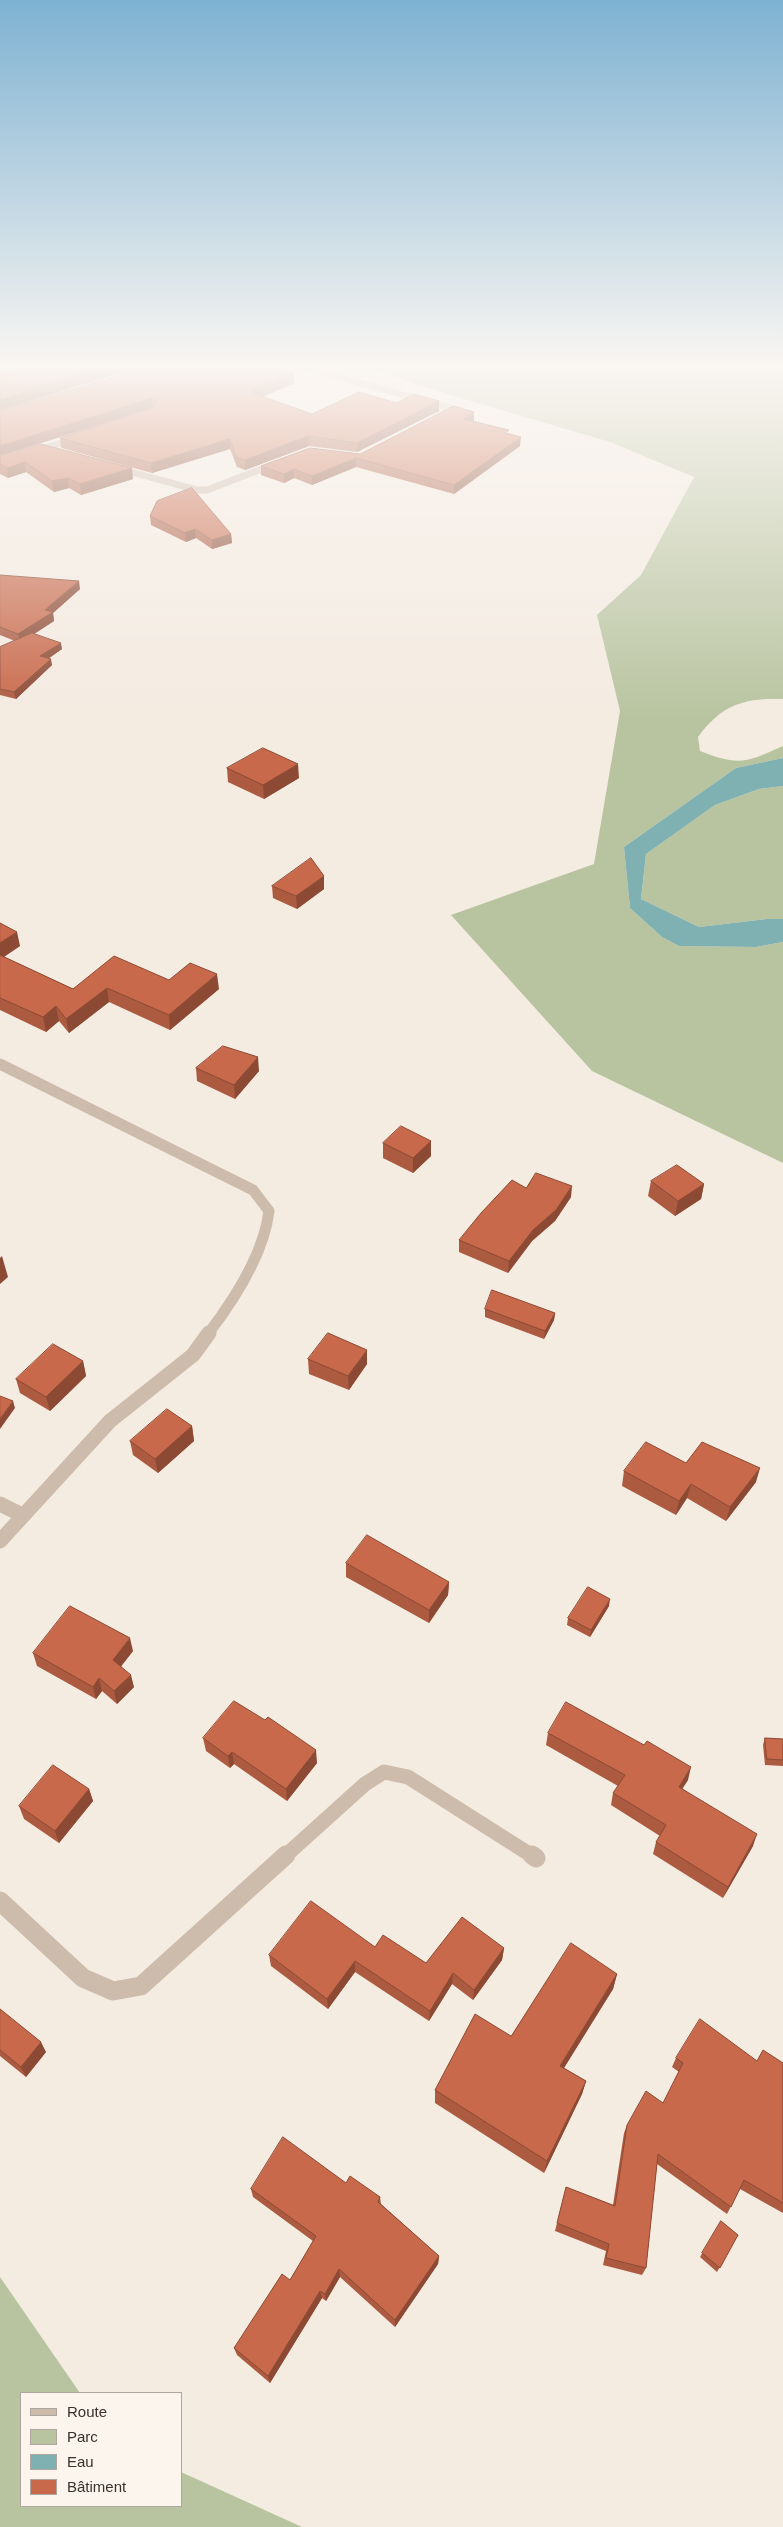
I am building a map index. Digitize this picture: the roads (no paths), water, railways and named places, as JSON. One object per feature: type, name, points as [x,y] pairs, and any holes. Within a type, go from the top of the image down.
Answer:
[{"type":"street","points":[[166,482],[188,488],[207,490],[228,482]]},
{"type":"street","points":[[0,1064],[253,1190],[269,1211],[266,1230],[234,1300],[193,1355],[110,1421],[0,1541]]},
{"type":"street","points":[[0,1504],[22,1515]]},
{"type":"street","points":[[0,1901],[83,1978],[112,1991],[141,1986],[365,1784],[384,1772],[408,1777],[536,1858]]},
{"type":"water","points":[[783,758],[783,786],[759,789],[715,805],[646,854],[641,899],[699,927],[767,919],[783,919],[783,942],[756,947],[679,946],[662,937],[630,908],[624,847],[736,768]]}]
